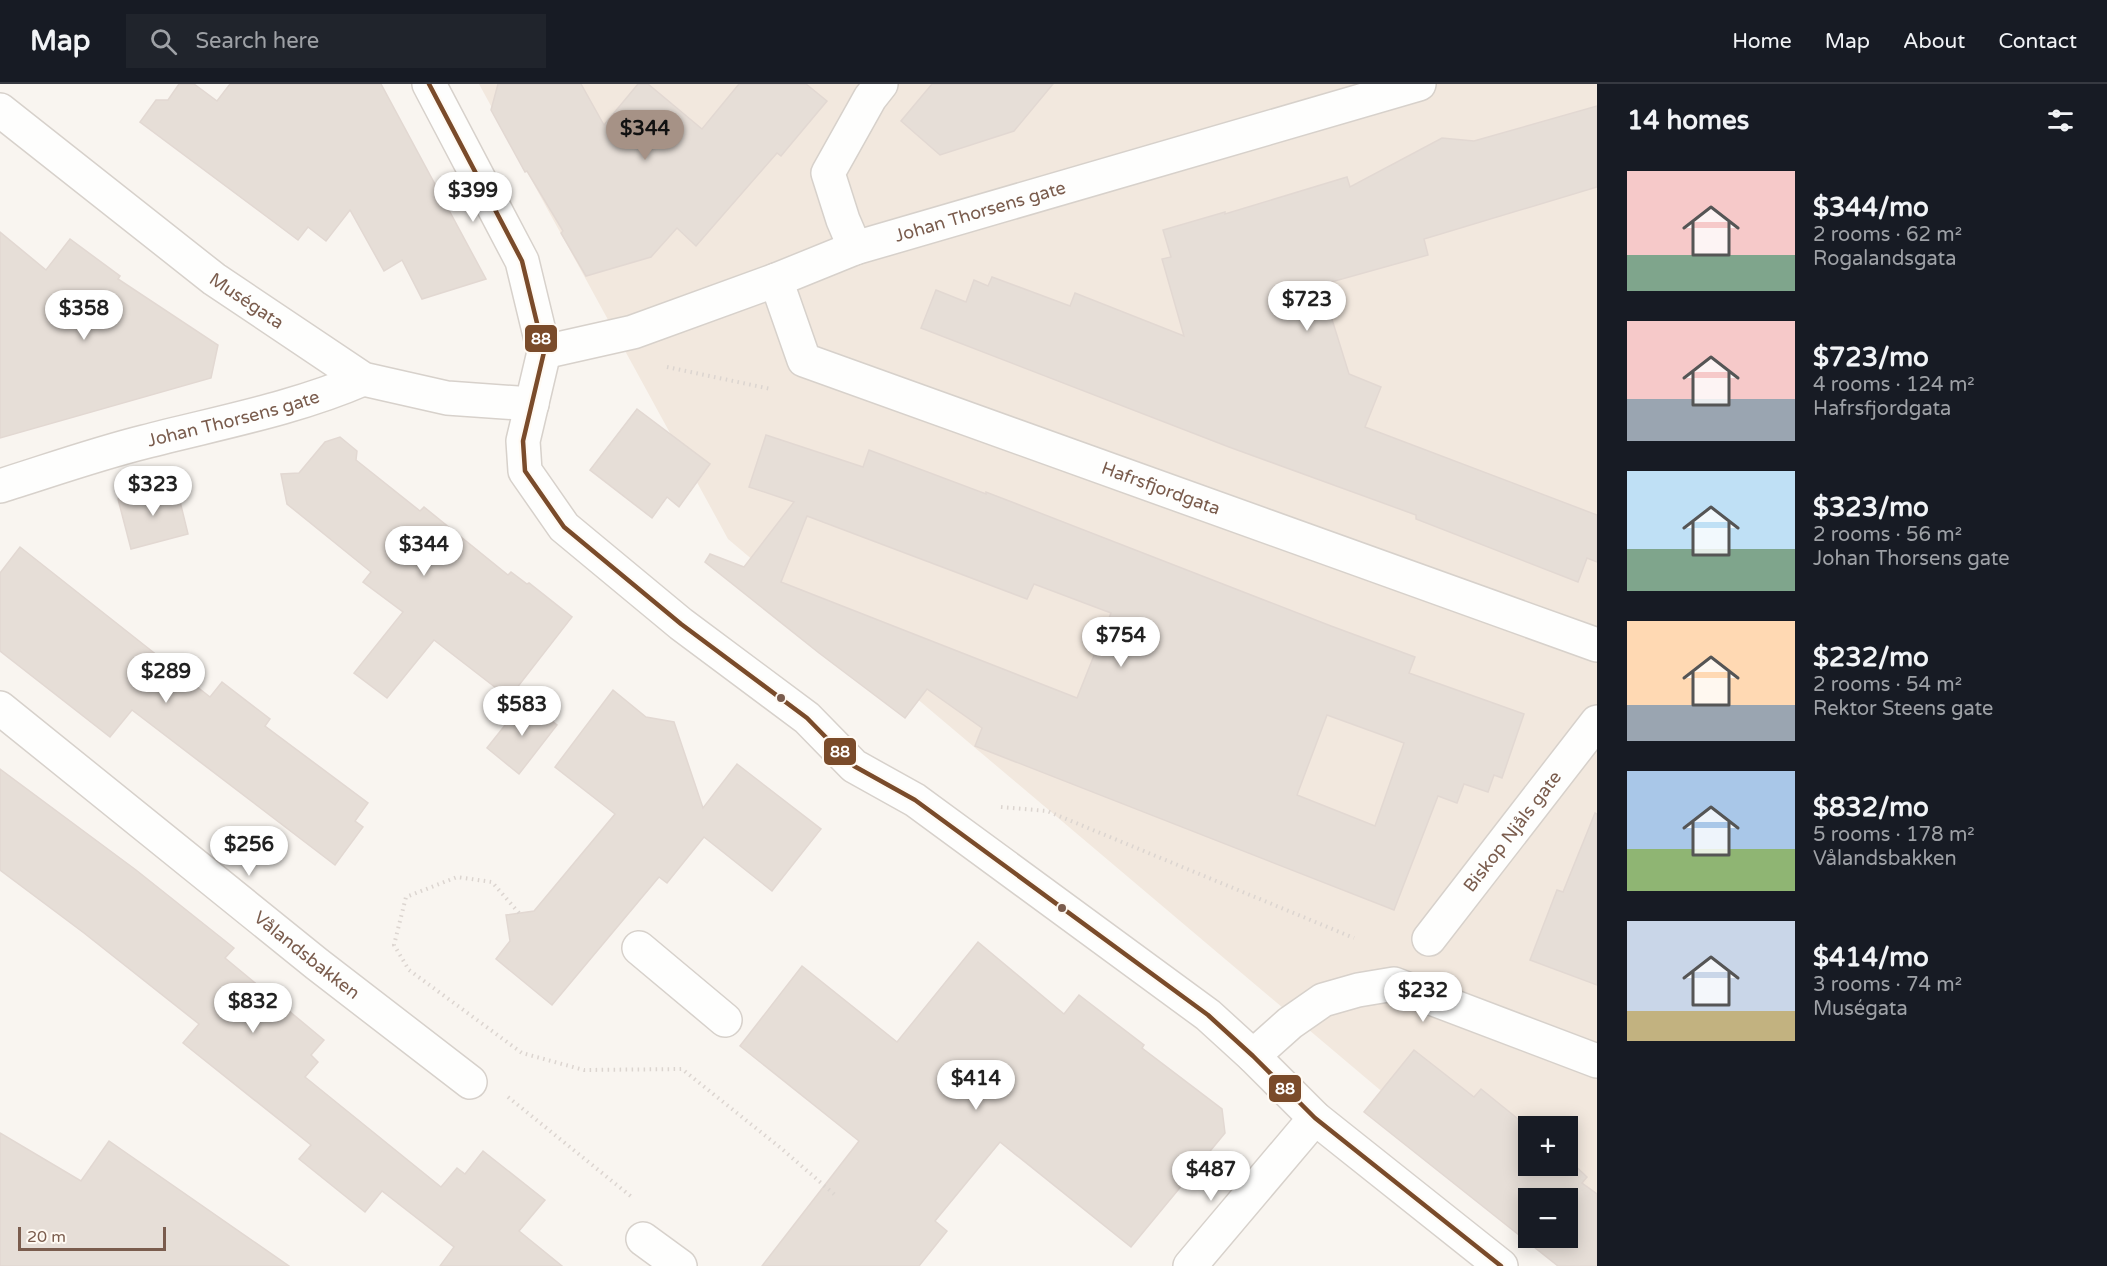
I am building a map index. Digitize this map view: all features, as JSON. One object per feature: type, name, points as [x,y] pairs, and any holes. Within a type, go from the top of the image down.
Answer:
[{"type":"street","points":[[429,84],[522,261],[544,352],[524,441],[525,471],[564,527],[681,624],[807,718],[854,766],[915,800],[1208,1015],[1315,1118],[1501,1266]]},
{"type":"street","name":"Johan Thorsens gate","points":[[544,352],[633,332],[776,280],[855,248],[1419,84]]},
{"type":"street","points":[[855,248],[843,220],[828,173],[868,89]]},
{"type":"street","name":"Muségata","points":[[0,110],[214,279],[363,379],[447,398],[532,404]]},
{"type":"street","points":[[776,280],[804,360]]},
{"type":"street","name":"Hafrsfjordgata","points":[[804,360],[1597,645]]},
{"type":"street","name":"Johan Thorsens gate","points":[[0,486],[143,442],[336,391],[363,379]]},
{"type":"street","name":"Vålandsbakken","points":[[0,708],[317,964],[470,1082]]},
{"type":"street","name":"Biskop Njåls gate","points":[[1429,939],[1597,722]]},
{"type":"street","points":[[639,948],[726,1020]]},
{"type":"street","points":[[1253,1056],[1290,1023],[1323,1000],[1358,990],[1394,984],[1597,1061]]},
{"type":"street","points":[[1190,1266],[1315,1118]]},
{"type":"street","points":[[643,1239],[680,1266]]},
{"type":"path","points":[[665,367],[778,390],[804,360]]},
{"type":"path","points":[[994,807],[1047,810],[1354,938]]},
{"type":"path","points":[[519,913],[492,882],[457,877],[406,897],[394,945],[408,970],[522,1053],[584,1070],[682,1069],[782,1149],[835,1195]]},
{"type":"path","points":[[470,1082],[494,1086],[622,1189]]},
{"type":"shaded area","points":[[479,84],[1597,84],[1597,1266],[1589,1266],[1567,1248],[1578,1248],[1578,1188],[1518,1188],[1518,1207],[728,539]]},
{"type":"building","points":[[179,84],[194,84],[217,101],[230,84],[381,84],[486,279],[422,299],[402,260],[384,271],[350,210],[326,241],[308,227],[298,240],[140,122],[156,100],[168,100]]},
{"type":"building","points":[[498,84],[581,84],[604,125],[638,84],[648,84],[702,129],[739,84],[806,84],[827,101],[781,156],[777,153],[696,246],[677,228],[651,257],[586,276],[561,233],[563,231],[527,171],[525,172],[491,110]]},
{"type":"building","points":[[932,84],[1053,84],[1014,131],[940,155],[901,121]]},
{"type":"building","points":[[1597,106],[1597,187],[1424,239],[1428,255],[1324,284],[1332,312],[1330,313],[1349,374],[1381,387],[1365,427],[1597,515],[1597,562],[1587,558],[1578,582],[1416,519],[1416,515],[1229,447],[921,328],[936,290],[966,302],[974,280],[988,286],[992,277],[1070,306],[1075,293],[1184,336],[1162,259],[1171,257],[1163,230],[1347,177],[1350,187],[1442,138],[1474,141]]},
{"type":"building","points":[[0,232],[46,270],[70,239],[120,276],[118,279],[218,345],[211,378],[0,438]]},
{"type":"building","points":[[637,409],[710,464],[679,507],[667,497],[652,518],[590,470]]},
{"type":"building","points":[[766,435],[863,467],[869,450],[986,494],[986,492],[1415,657],[1409,673],[1524,714],[1502,778],[1494,775],[1488,792],[1464,784],[1457,803],[1438,796],[1394,910],[975,746],[982,728],[927,689],[905,718],[705,562],[710,554],[744,567],[794,502],[749,487]],"holes":[[[807,516],[1027,599],[1034,584],[1111,613],[1077,698],[781,582]],[[1327,715],[1404,743],[1375,826],[1297,795]]]},
{"type":"building","points":[[340,437],[357,451],[356,460],[420,511],[424,507],[508,575],[511,572],[527,584],[529,583],[572,617],[509,698],[434,640],[387,698],[354,673],[403,612],[363,582],[371,572],[287,504],[281,474],[299,473],[325,442]]},
{"type":"building","points":[[176,485],[188,534],[131,549],[118,499]]},
{"type":"building","points":[[20,547],[210,697],[222,682],[270,719],[265,726],[368,803],[355,821],[363,827],[335,865],[132,710],[110,737],[0,651],[0,573]]},
{"type":"building","points":[[613,690],[646,717],[674,722],[703,808],[737,764],[821,829],[772,891],[704,837],[667,883],[659,877],[552,1005],[496,959],[510,941],[506,915],[534,911],[615,814],[555,767]]},
{"type":"building","points":[[525,700],[557,725],[519,774],[487,748]]},
{"type":"building","points":[[0,769],[136,870],[234,948],[225,958],[324,1040],[311,1055],[318,1062],[305,1077],[441,1187],[457,1168],[465,1174],[483,1151],[545,1200],[519,1231],[562,1266],[440,1266],[454,1247],[382,1191],[365,1212],[299,1159],[311,1145],[183,1043],[199,1024],[0,870]]},
{"type":"building","points":[[1595,813],[1597,814],[1597,985],[1530,960],[1557,890],[1563,892]]},
{"type":"building","points":[[978,942],[1064,1014],[1079,995],[1144,1045],[1142,1048],[1222,1109],[1225,1133],[1131,1247],[1000,1142],[935,1221],[947,1231],[919,1266],[762,1266],[859,1141],[740,1046],[802,966],[897,1042]]},
{"type":"building","points":[[1414,1050],[1474,1097],[1481,1089],[1518,1119],[1518,1176],[1578,1176],[1578,1168],[1587,1177],[1582,1183],[1597,1194],[1597,1266],[1558,1266],[1535,1248],[1578,1248],[1578,1188],[1518,1188],[1518,1234],[1364,1112]]},
{"type":"building","points":[[0,1133],[81,1181],[109,1141],[289,1266],[0,1266]]},
{"type":"transit line","name":"88","points":[[429,84],[522,261],[544,352],[523,441],[525,471],[564,527],[681,624],[807,718],[854,766],[915,800],[1208,1015],[1315,1118],[1501,1266]]}]
